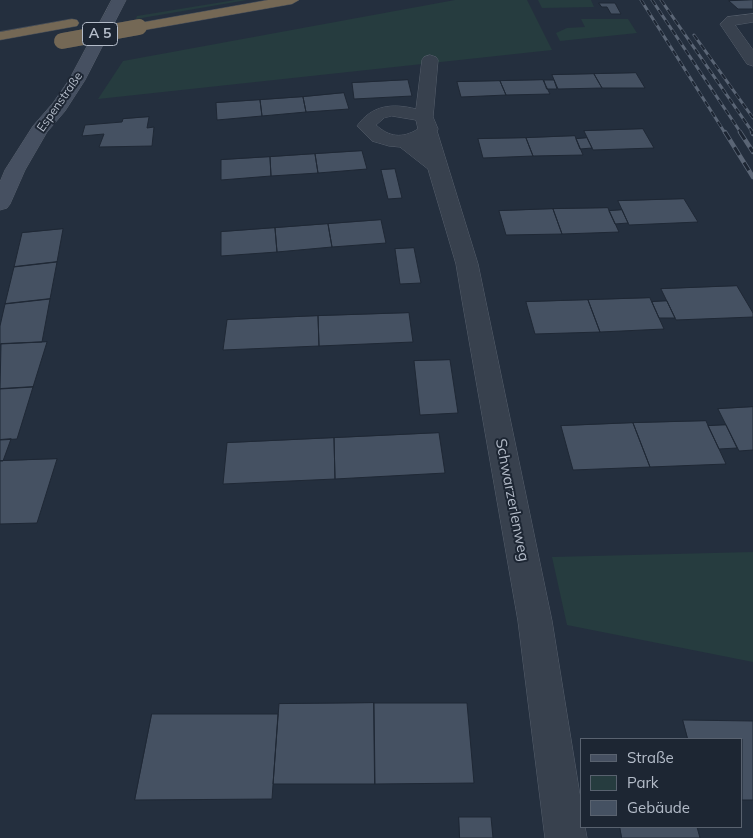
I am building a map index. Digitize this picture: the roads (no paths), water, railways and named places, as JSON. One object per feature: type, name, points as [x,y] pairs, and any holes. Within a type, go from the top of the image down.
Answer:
[{"type":"highway","name":"A 5","points":[[45,45],[138,26],[292,0]]},
{"type":"highway","name":"A 5","points":[[0,36],[93,18],[125,5]]},
{"type":"street","name":"Espenstraße","points":[[0,204],[15,170],[39,130],[59,107],[125,5]]},
{"type":"street","points":[[753,18],[732,20],[727,24],[753,62]]},
{"type":"street","name":"Schwarzerlenweg","points":[[430,60],[426,123],[472,291],[534,621],[566,838]]},
{"type":"street","points":[[385,111],[406,111],[426,123],[419,137],[404,141],[381,139],[366,126],[372,117],[385,111]]},
{"type":"street","points":[[404,141],[437,167]]},
{"type":"railway","points":[[641,0],[725,133]]},
{"type":"railway","points":[[652,0],[741,133]]},
{"type":"railway","points":[[661,0],[753,133]]},
{"type":"railway","points":[[694,35],[753,118]]},
{"type":"railway","points":[[725,132],[753,177]]},
{"type":"railway","points":[[740,132],[753,152]]}]
